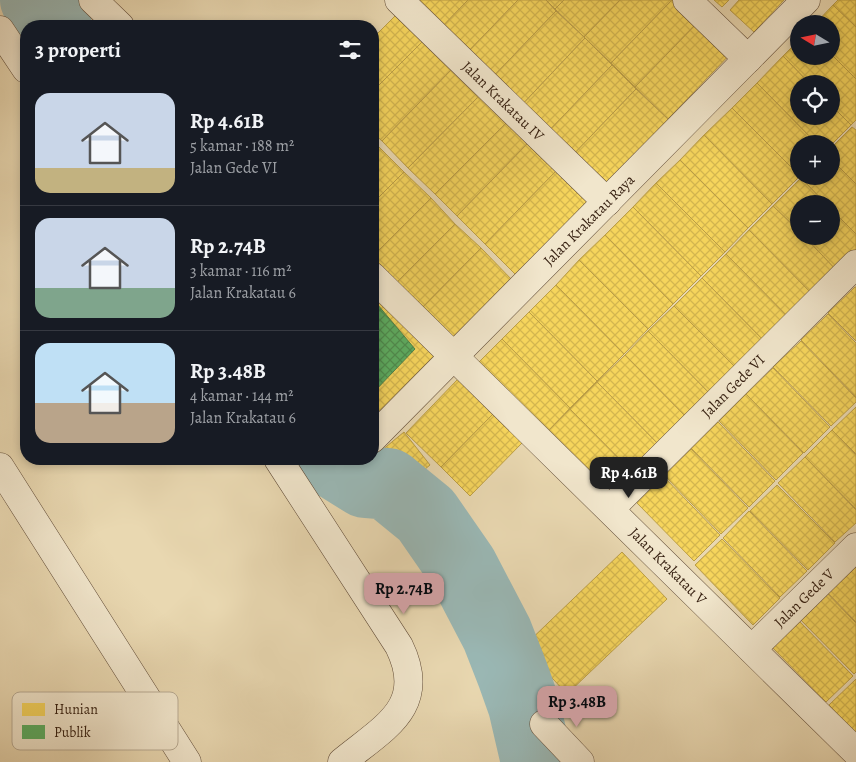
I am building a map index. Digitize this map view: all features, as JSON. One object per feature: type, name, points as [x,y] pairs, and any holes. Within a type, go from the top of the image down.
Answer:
[{"type":"street","points":[[93,0],[114,20]]},
{"type":"street","name":"Jalan Krakatau IV","points":[[399,0],[607,202]]},
{"type":"street","points":[[687,0],[748,59]]},
{"type":"street","name":"Jalan Krakatau Raya","points":[[379,432],[806,0]]},
{"type":"street","points":[[0,30],[20,60]]},
{"type":"street","name":"Jalan Gede VI","points":[[610,509],[856,264]]},
{"type":"street","name":"Jalan Krakatau V","points":[[379,283],[856,752]]},
{"type":"street","points":[[282,465],[399,646],[408,669],[409,685],[398,716],[342,762]]},
{"type":"street","points":[[0,467],[143,692]]},
{"type":"street","name":"Jalan Gede V","points":[[752,649],[856,548]]},
{"type":"street","points":[[544,724],[580,762]]},
{"type":"street","points":[[178,748],[187,762]]},
{"type":"building: Hunian","points":[[418,0],[468,0],[439,30]]},
{"type":"building: Hunian","points":[[468,0],[518,0],[465,55],[439,30]]},
{"type":"building: Hunian","points":[[518,0],[546,0],[556,11],[490,80],[465,55]]},
{"type":"building: Hunian","points":[[546,0],[564,0],[555,9]]},
{"type":"building: Hunian","points":[[564,0],[620,0],[584,37],[555,9]]},
{"type":"building: Hunian","points":[[620,0],[672,0],[611,63],[584,37]]},
{"type":"building: Hunian","points":[[672,0],[683,0],[702,18],[635,87],[611,63]]},
{"type":"building: Hunian","points":[[714,0],[729,0],[722,7]]},
{"type":"building: Hunian","points":[[739,0],[784,0],[754,32],[730,10]]},
{"type":"building: Hunian","points":[[838,0],[856,0],[856,27],[833,5]]},
{"type":"building: Hunian","points":[[833,5],[856,27],[856,79],[840,63],[840,15],[824,15]]},
{"type":"building: Hunian","points":[[556,11],[585,38],[519,108],[490,80]]},
{"type":"building: Hunian","points":[[399,12],[425,39],[379,85],[379,32]]},
{"type":"building: Hunian","points":[[702,18],[734,50],[668,119],[635,87]]},
{"type":"building: Hunian","points":[[585,38],[612,65],[546,134],[519,108]]},
{"type":"building: Hunian","points":[[425,39],[454,67],[382,141],[379,138],[379,85]]},
{"type":"building: Hunian","points":[[790,49],[790,63],[783,56]]},
{"type":"building: Hunian","points":[[783,56],[801,75],[790,75],[790,117],[757,83]]},
{"type":"building: Hunian","points":[[840,63],[856,79],[856,120],[851,125],[840,114],[840,75],[801,75],[792,65],[840,65]]},
{"type":"building: Hunian","points":[[612,65],[636,89],[570,158],[546,134]]},
{"type":"building: Hunian","points":[[454,67],[481,94],[408,168],[382,141]]},
{"type":"building: Hunian","points":[[757,83],[790,117],[790,125],[798,125],[808,135],[790,135],[790,167],[732,108]]},
{"type":"building: Hunian","points":[[636,89],[669,120],[602,189],[570,158]]},
{"type":"building: Hunian","points":[[481,94],[508,121],[435,194],[408,168]]},
{"type":"building: Hunian","points":[[732,108],[790,166],[791,185],[772,204],[704,135]]},
{"type":"building: Hunian","points":[[840,114],[851,125],[840,136],[808,135],[798,125],[840,125]]},
{"type":"building: Hunian","points":[[508,121],[529,142],[457,216],[435,194]]},
{"type":"building: Hunian","points":[[852,127],[856,130],[856,184],[840,168],[840,139]]},
{"type":"building: Hunian","points":[[704,135],[772,204],[748,228],[680,160]]},
{"type":"building: Hunian","points":[[529,142],[557,170],[485,244],[457,216]]},
{"type":"building: Hunian","points":[[379,147],[404,172],[379,197]]},
{"type":"building: Hunian","points":[[680,160],[748,228],[725,252],[656,183]]},
{"type":"building: Hunian","points":[[840,168],[856,184],[856,234],[840,218],[840,195],[817,195],[808,185],[840,185]]},
{"type":"building: Hunian","points":[[557,170],[591,204],[518,277],[485,244]]},
{"type":"building: Hunian","points":[[404,172],[431,198],[379,250],[379,197]]},
{"type":"building: Hunian","points":[[656,183],[725,252],[701,276],[633,207]]},
{"type":"building: Hunian","points":[[794,185],[808,185],[817,195],[790,195],[790,222],[773,206]]},
{"type":"building: Hunian","points":[[431,198],[455,224],[393,286],[379,272],[379,250]]},
{"type":"building: Hunian","points":[[773,206],[790,222],[790,245],[813,245],[841,275],[817,299],[749,230]]},
{"type":"building: Hunian","points":[[633,207],[701,276],[673,304],[605,235]]},
{"type":"building: Hunian","points":[[840,218],[856,234],[856,260],[841,275],[813,245],[840,245]]},
{"type":"building: Hunian","points":[[455,224],[481,248],[419,311],[393,286]]},
{"type":"building: Hunian","points":[[749,230],[817,299],[794,323],[726,254]]},
{"type":"building: Hunian","points":[[605,235],[673,304],[648,329],[579,260]]},
{"type":"building: Hunian","points":[[481,248],[514,282],[452,345],[419,311]]},
{"type":"building: Hunian","points":[[726,254],[794,323],[770,347],[702,278]]},
{"type":"building: Hunian","points":[[579,260],[648,329],[624,354],[556,285]]},
{"type":"building: Hunian","points":[[702,278],[770,347],[742,374],[674,306]]},
{"type":"building: Hunian","points":[[556,285],[624,354],[597,381],[529,312]]},
{"type":"building: Hunian","points":[[856,287],[856,341],[828,313]]},
{"type":"building: Hunian","points":[[379,295],[444,359],[379,415]]},
{"type":"building: Hunian","points":[[674,306],[742,374],[716,400],[648,331]]},
{"type":"building: Hunian","points":[[529,312],[597,381],[570,408],[502,339]]},
{"type":"building: Hunian","points":[[828,314],[856,343],[856,397],[801,340]]},
{"type":"building: Hunian","points":[[648,331],[716,400],[692,423],[625,355]]},
{"type":"building: Hunian","points":[[502,339],[570,408],[547,432],[478,363]]},
{"type":"building: Hunian","points":[[801,341],[856,398],[856,402],[831,426],[773,367]]},
{"type":"building: Hunian","points":[[625,355],[692,423],[665,451],[597,382]]},
{"type":"building: Hunian","points":[[773,368],[830,427],[804,453],[746,394]]},
{"type":"building: Hunian","points":[[458,379],[493,414],[441,467],[406,433]]},
{"type":"building: Hunian","points":[[597,382],[665,451],[638,478],[570,409]]},
{"type":"building: Hunian","points":[[746,394],[803,453],[776,480],[719,421]]},
{"type":"building: Hunian","points":[[856,407],[856,454],[832,430]]},
{"type":"building: Hunian","points":[[570,409],[638,478],[614,502],[546,433]]},
{"type":"building: Hunian","points":[[493,414],[522,443],[470,496],[441,467]]},
{"type":"building: Hunian","points":[[718,422],[775,481],[749,507],[691,448]]},
{"type":"building: Hunian","points":[[832,430],[856,455],[856,509],[805,457]]},
{"type":"building: Hunian","points":[[404,432],[430,465],[407,484],[381,451]]},
{"type":"building: Hunian","points":[[691,449],[748,508],[721,534],[664,475]]},
{"type":"building: Hunian","points":[[805,457],[856,510],[856,523],[835,542],[778,483]]},
{"type":"building: Hunian","points":[[663,476],[720,535],[694,561],[636,502]]},
{"type":"building: Hunian","points":[[777,485],[835,543],[808,570],[750,511]]},
{"type":"building: Hunian","points":[[749,511],[807,571],[780,597],[723,538]]},
{"type":"building: Hunian","points":[[722,539],[780,598],[753,625],[695,565]]},
{"type":"building: Hunian","points":[[622,552],[667,599],[567,694],[523,647]]},
{"type":"building: Hunian","points":[[850,563],[856,568],[856,622],[823,588]]},
{"type":"building: Hunian","points":[[823,589],[856,623],[856,672],[854,674],[796,615]]},
{"type":"building: Hunian","points":[[795,617],[853,676],[826,702],[768,643]]},
{"type":"building: Hunian","points":[[856,679],[856,734],[829,705]]},
{"type":"building: Publik","points":[[379,306],[415,349],[379,387]]},
{"type":"waterway","points":[[36,0],[51,20]]},
{"type":"waterway","points":[[338,465],[365,482],[388,484],[426,515],[462,567],[497,634],[513,675],[524,706],[537,762]]}]
